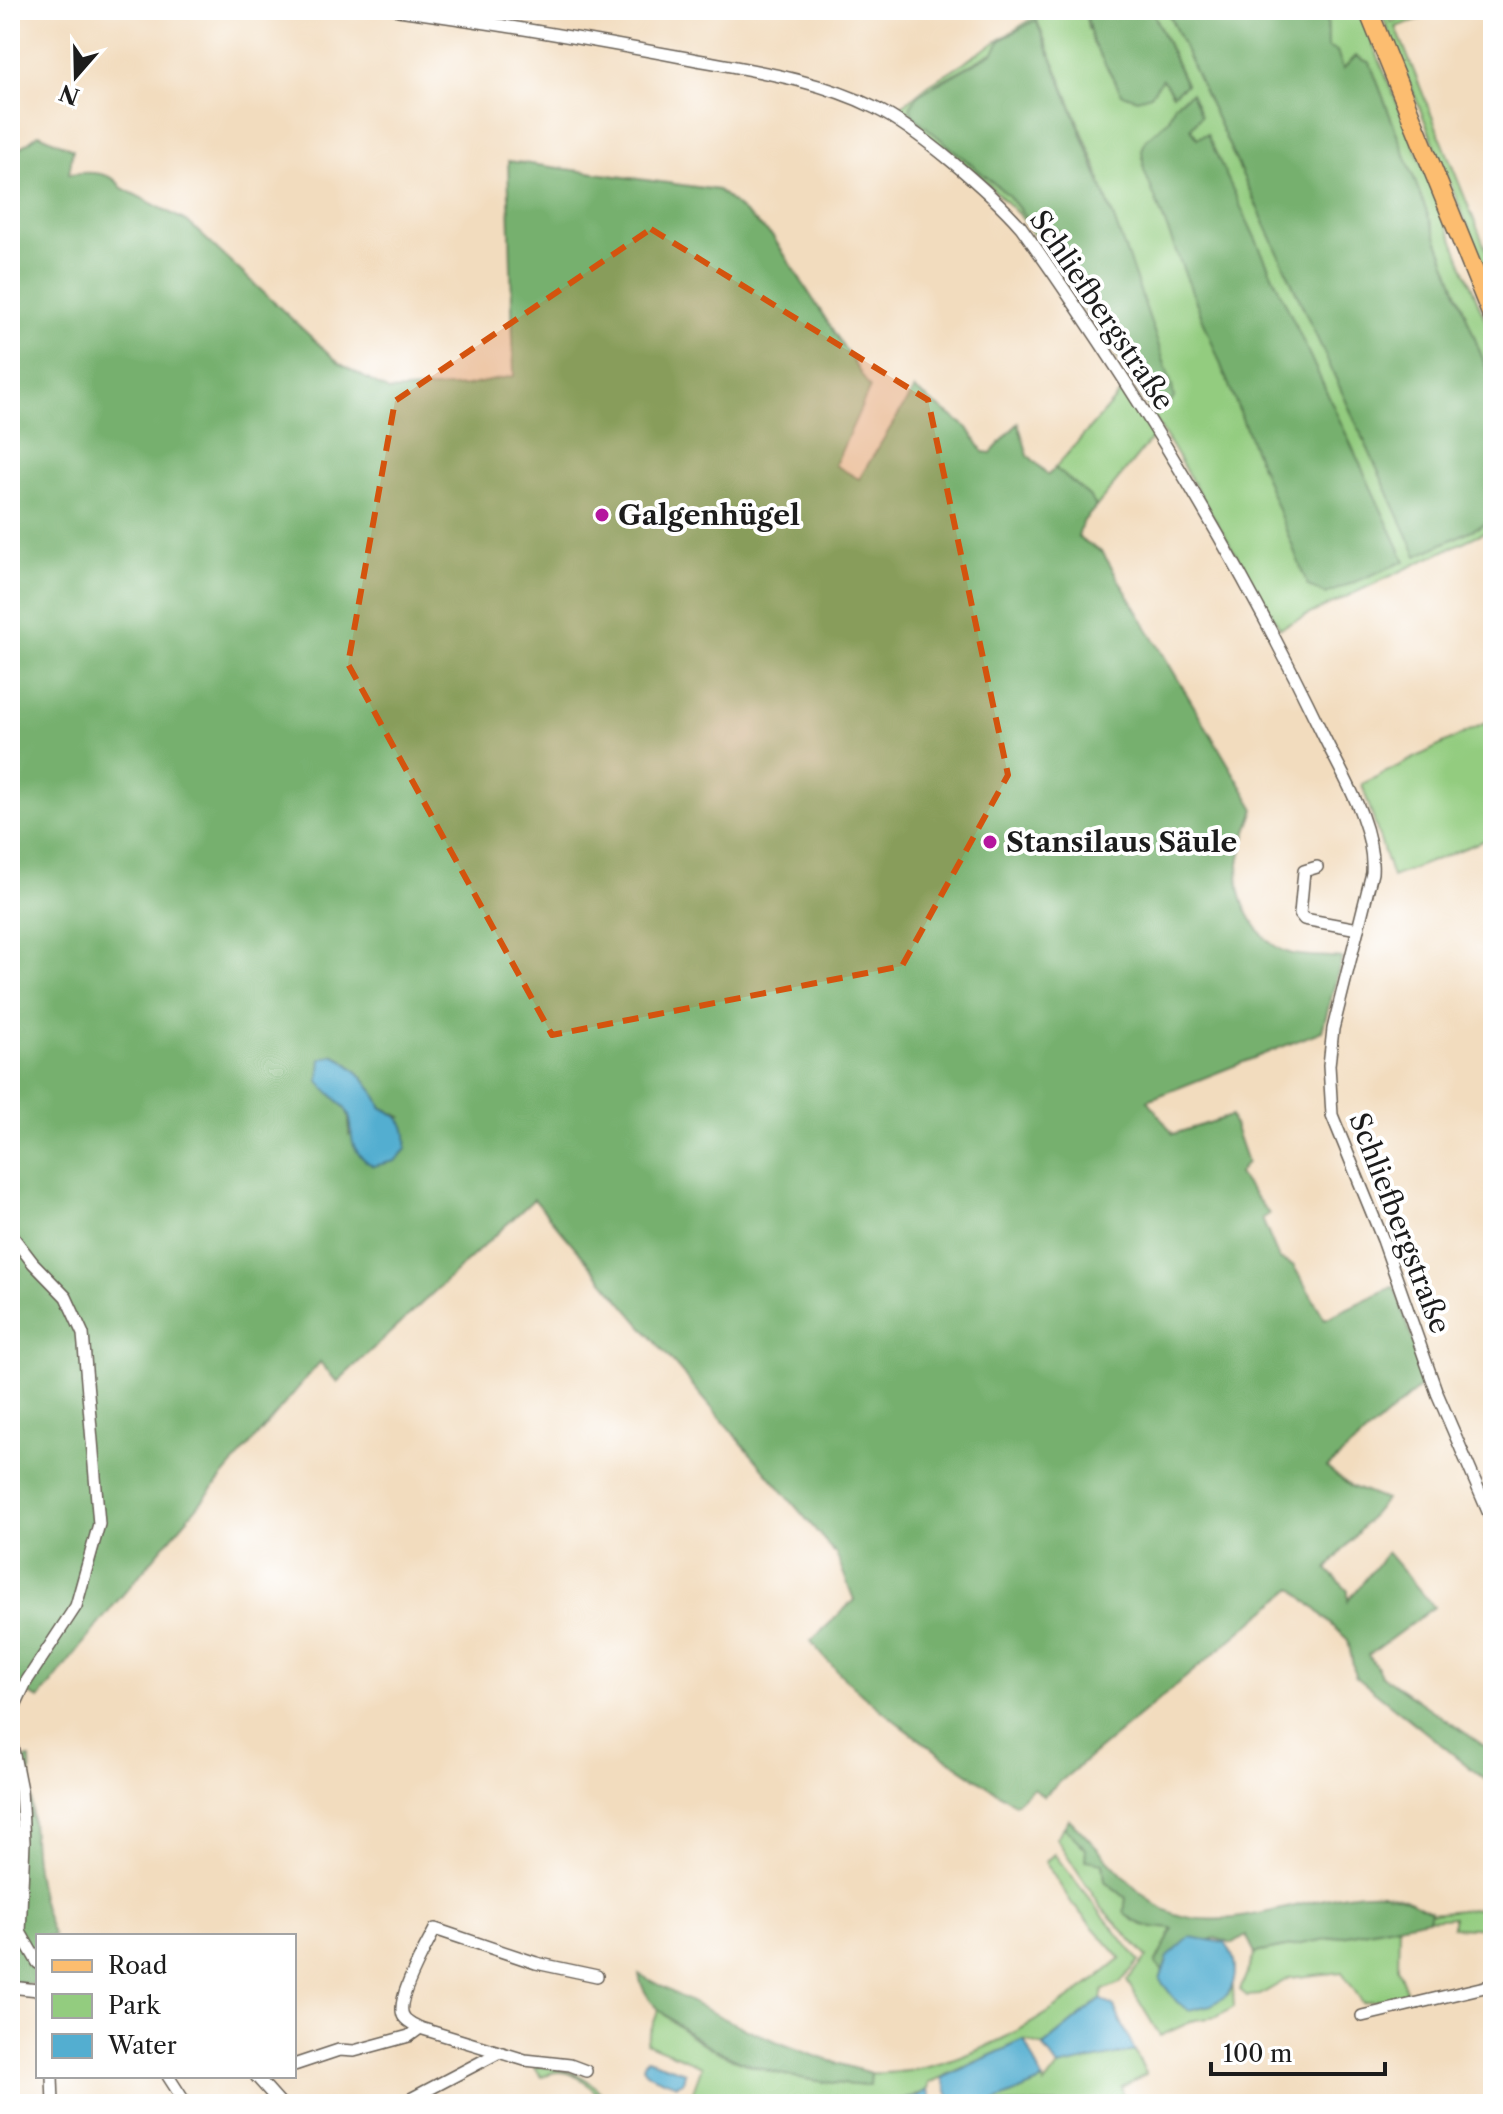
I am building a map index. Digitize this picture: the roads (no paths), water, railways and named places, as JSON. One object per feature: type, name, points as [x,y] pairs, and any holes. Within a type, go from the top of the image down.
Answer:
[{"type":"main road","points":[[1368,10],[1493,318]]},
{"type":"street","name":"Schliefbergstraße","points":[[407,10],[568,35],[723,65],[791,79],[852,98],[888,115],[917,135],[1004,208],[1036,248],[1156,435],[1253,598],[1361,817],[1373,857],[1333,1029],[1329,1065],[1332,1115],[1340,1143],[1383,1240],[1437,1393],[1493,1523]]},
{"type":"street","points":[[1317,867],[1304,871],[1300,914],[1304,919],[1358,929]]},
{"type":"street","points":[[10,1233],[33,1263],[66,1297],[83,1334],[99,1524],[76,1606],[26,1682],[10,1716]]},
{"type":"street","points":[[10,1735],[21,1790],[24,1842],[20,1932],[36,1960]]},
{"type":"street","points":[[586,2071],[498,2053],[420,2028],[405,2018],[403,1998],[435,1929],[536,1963],[597,1976]]},
{"type":"street","points":[[1362,2016],[1493,1985]]},
{"type":"street","points":[[10,1987],[36,1990]]},
{"type":"street","points":[[296,2064],[339,2050],[354,2051],[409,2036],[420,2028]]},
{"type":"street","points":[[401,2104],[498,2053]]},
{"type":"street","points":[[52,2078],[53,2104]]},
{"type":"street","points":[[169,2078],[186,2104]]},
{"type":"street","points":[[260,2078],[281,2104]]},
{"type":"water","points":[[334,1055],[362,1077],[381,1107],[394,1115],[405,1128],[406,1149],[395,1161],[373,1166],[357,1151],[346,1110],[319,1081],[321,1059]]},
{"type":"water","points":[[1190,1937],[1225,1943],[1235,1968],[1227,1995],[1211,2005],[1189,2010],[1177,2002],[1160,1980],[1168,1957]]},
{"type":"water","points":[[1101,1999],[1114,2007],[1135,2051],[1058,2067],[1043,2046]]},
{"type":"water","points":[[1024,2040],[1043,2081],[989,2104],[952,2104],[942,2078]]},
{"type":"water","points":[[647,2059],[685,2072],[683,2082],[676,2085],[646,2073],[643,2066]]},
{"type":"water","points":[[928,2090],[932,2104],[868,2104],[914,2098]]},
{"type":"place","name":"Galgenhügel","points":[[602,515]]},
{"type":"place","name":"Stansilaus Säule","points":[[990,842]]}]
